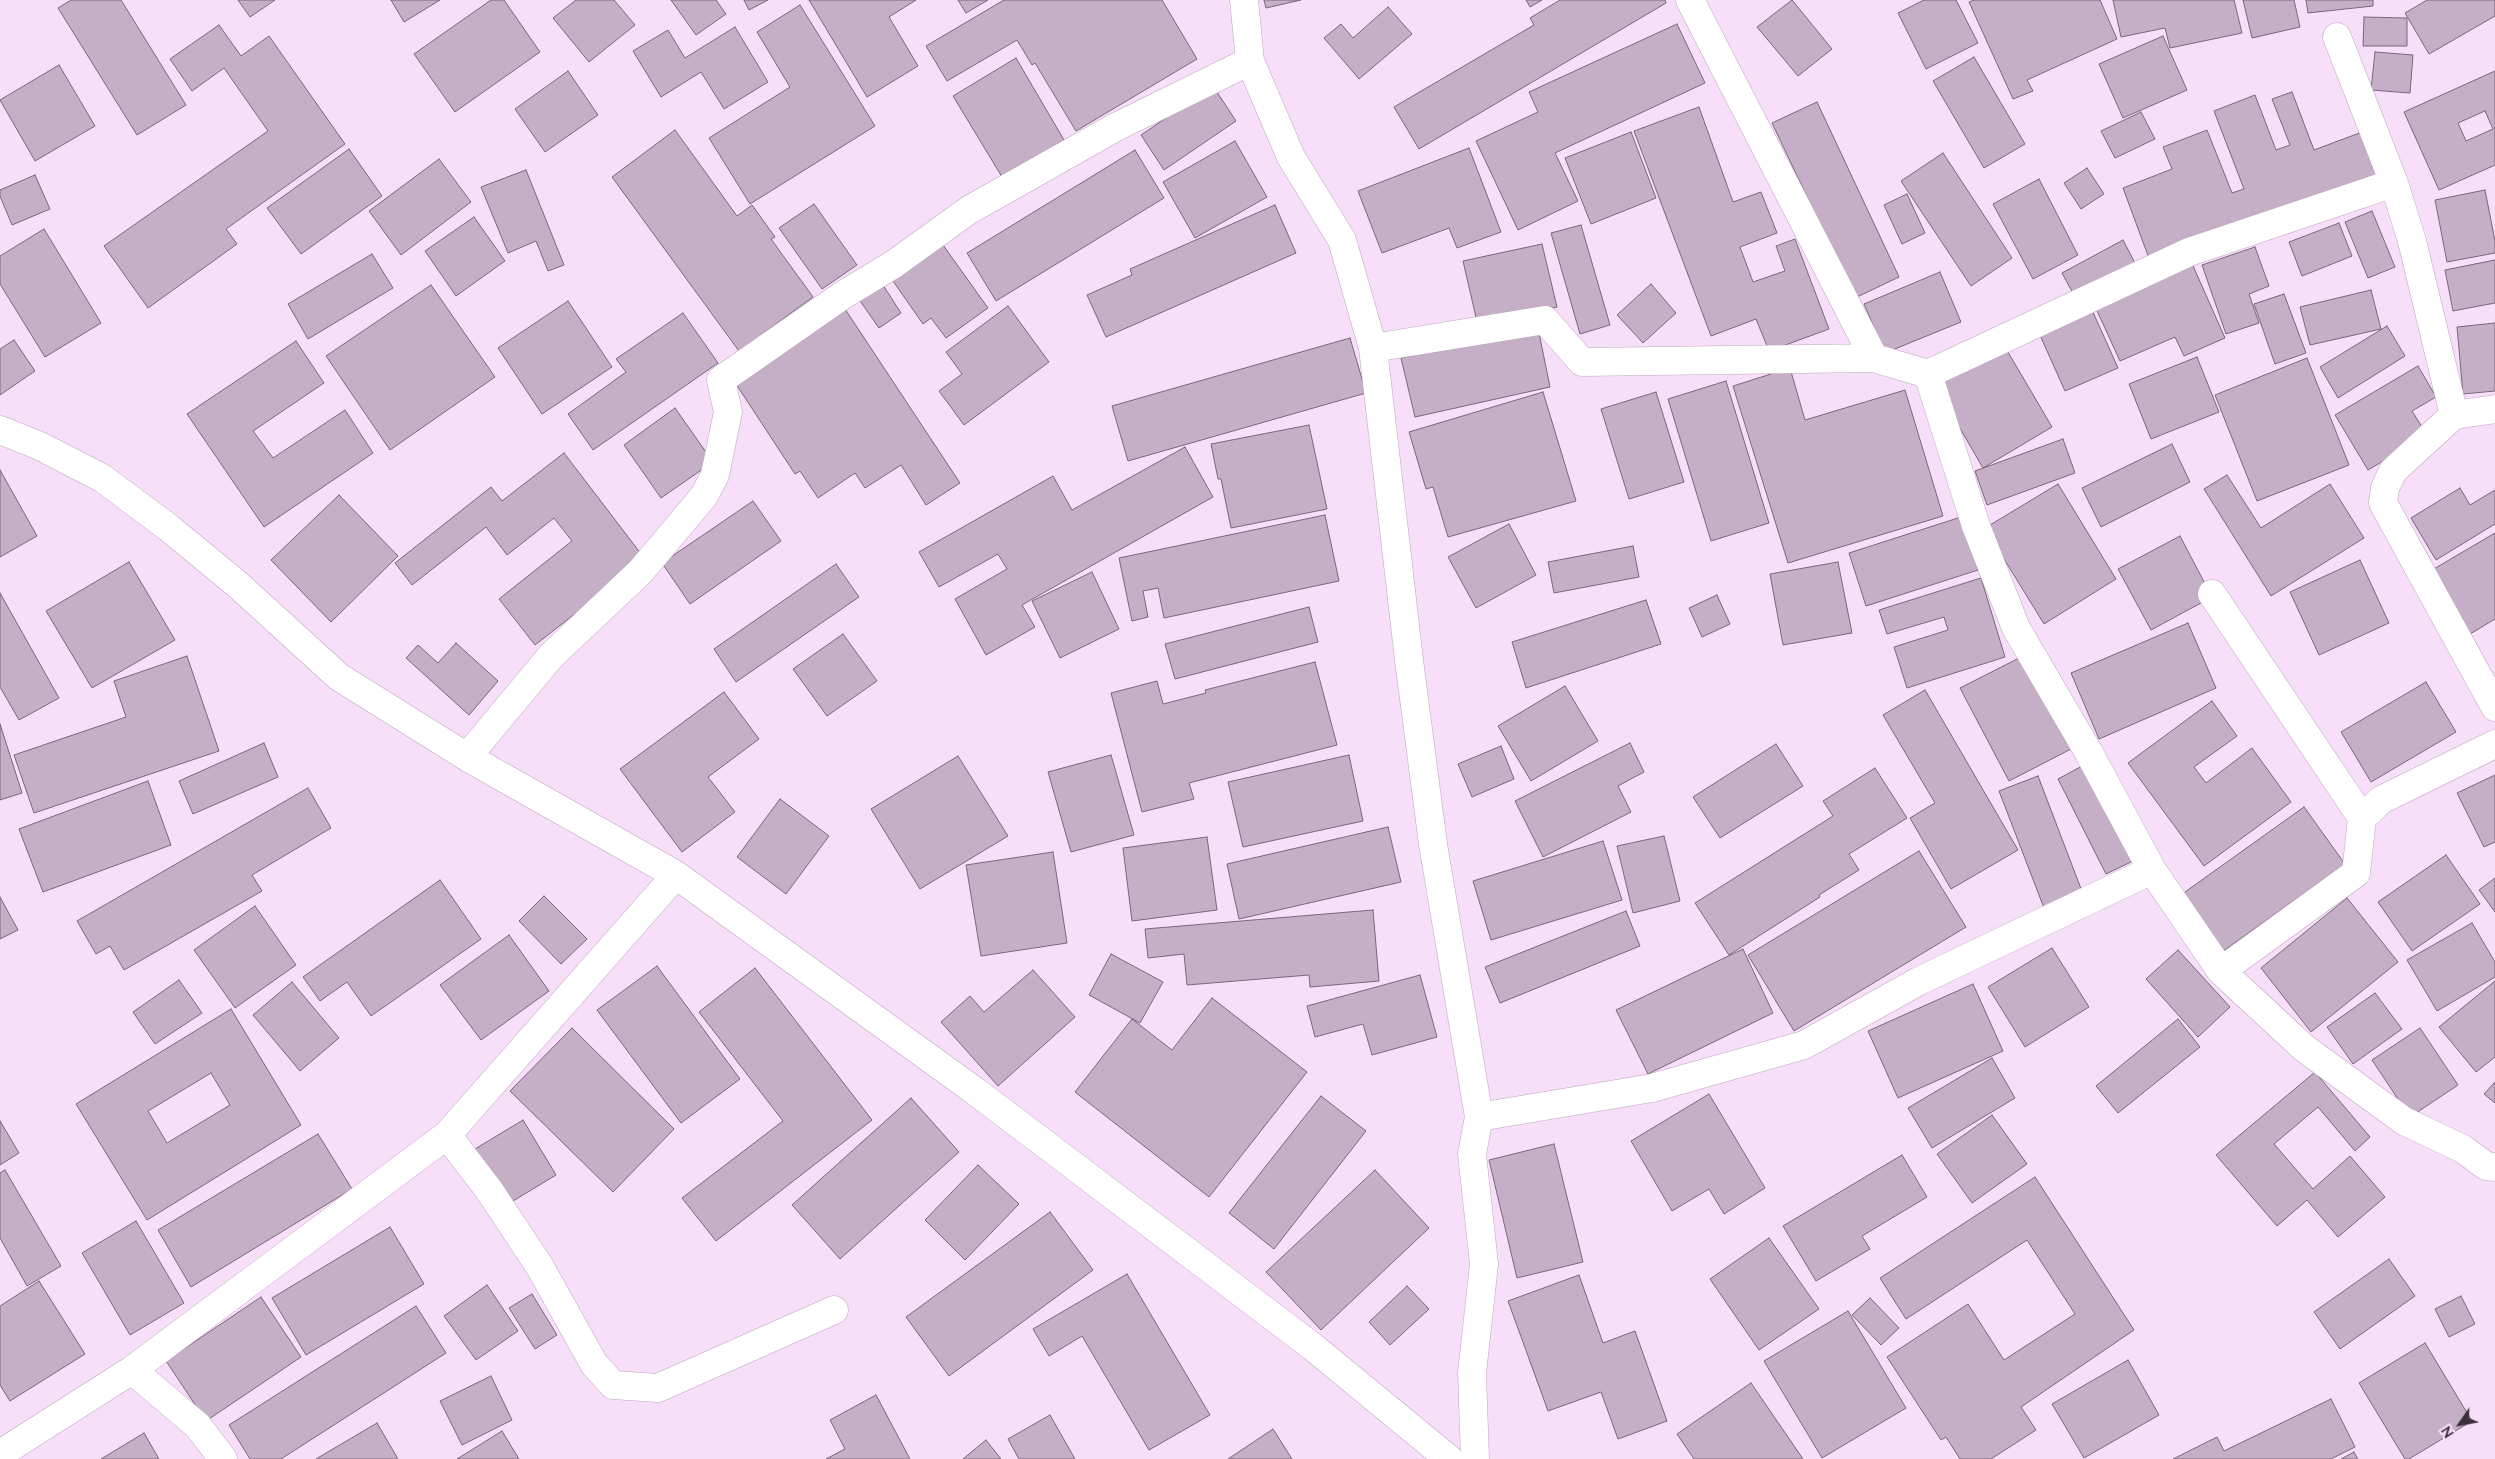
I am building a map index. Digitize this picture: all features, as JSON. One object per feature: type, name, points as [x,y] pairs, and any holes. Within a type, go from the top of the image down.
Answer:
[{"type":"street","points":[[1244,0],[1250,62],[1291,157],[1342,240],[1373,348],[1409,660],[1434,844],[1480,1117],[1472,1154],[1484,1264],[1472,1373],[1475,1459]]},
{"type":"street","points":[[1690,0],[1874,358]]},
{"type":"street","points":[[2337,36],[2394,183],[2412,241],[2454,415]]},
{"type":"street","points":[[467,757],[551,656],[640,572],[704,496],[715,475],[728,412],[722,380],[843,295],[894,264],[969,210],[1116,127],[1250,62]]},
{"type":"street","points":[[1373,348],[1545,320],[1582,362],[1874,358],[1928,374],[2189,252],[2394,183]]},
{"type":"street","points":[[1928,374],[1976,526],[2016,628],[2089,753],[2152,870],[2221,971],[2304,1048],[2404,1121],[2463,1149],[2486,1166],[2495,1167]]},
{"type":"street","points":[[2495,409],[2454,415],[2393,471],[2385,488],[2383,503],[2495,707]]},
{"type":"street","points":[[0,430],[40,446],[102,478],[169,528],[237,584],[339,677],[467,757],[676,875],[975,1091],[1306,1341],[1448,1459]]},
{"type":"street","points":[[2212,594],[2362,818],[2356,873],[2221,971]]},
{"type":"street","points":[[2362,818],[2381,800],[2495,744]]},
{"type":"street","points":[[1480,1117],[1652,1088],[1804,1045],[1919,981],[2152,870]]},
{"type":"street","points":[[0,1454],[132,1370],[447,1135],[676,875]]},
{"type":"street","points":[[447,1135],[489,1190],[535,1259],[594,1364],[613,1385],[658,1388],[834,1310]]},
{"type":"street","points":[[132,1370],[198,1426],[223,1459]]},
{"type":"building","points":[[71,0],[121,0],[186,105],[137,135],[58,8]]},
{"type":"building","points":[[238,0],[275,0],[250,17]]},
{"type":"building","points":[[391,0],[440,0],[404,22]]},
{"type":"building","points":[[491,0],[504,0],[540,52],[455,112],[414,54]]},
{"type":"building","points":[[576,0],[614,0],[635,25],[589,62],[553,18]]},
{"type":"building","points":[[671,0],[716,0],[726,14],[696,35]]},
{"type":"building","points":[[744,0],[768,0],[749,10]]},
{"type":"building","points":[[809,0],[916,0],[889,17],[918,66],[867,97]]},
{"type":"building","points":[[958,0],[988,0],[966,13]]},
{"type":"building","points":[[1004,0],[1162,0],[1197,59],[1076,131],[1035,63],[1032,65],[1017,40],[947,81],[926,46]]},
{"type":"building","points":[[1264,0],[1301,0],[1266,8]]},
{"type":"building","points":[[1526,0],[1542,0],[1530,7]]},
{"type":"building","points":[[1560,0],[1665,0],[1666,3],[1419,149],[1394,107],[1534,25],[1530,18]]},
{"type":"building","points":[[1792,0],[1832,49],[1798,76],[1757,27]]},
{"type":"building","points":[[1924,0],[1956,0],[1978,43],[1926,69],[1898,13]]},
{"type":"building","points":[[1974,0],[2100,0],[2117,39],[2027,80],[2033,91],[2013,99],[1969,2]]},
{"type":"building","points":[[2113,0],[2234,0],[2242,33],[2170,48],[2165,28],[2121,37]]},
{"type":"building","points":[[2243,0],[2294,0],[2300,27],[2252,38]]},
{"type":"building","points":[[2306,0],[2373,0],[2373,6],[2308,13]]},
{"type":"building","points":[[2427,0],[2495,0],[2495,16],[2429,54],[2405,13]]},
{"type":"building","points":[[800,5],[875,126],[750,204],[709,138],[790,87],[757,32]]},
{"type":"building","points":[[1388,7],[1412,34],[1359,79],[1324,38],[1341,24],[1353,38]]},
{"type":"building","points":[[2364,17],[2407,18],[2407,46],[2363,46]]},
{"type":"building","points":[[1677,24],[1705,83],[1555,153],[1578,201],[1518,230],[1476,141],[1538,112],[1529,92]]},
{"type":"building","points":[[219,25],[241,56],[269,36],[345,144],[226,229],[237,244],[148,308],[104,246],[268,131],[224,68],[192,91],[170,59]]},
{"type":"building","points":[[735,27],[768,82],[724,109],[701,72],[661,97],[633,51],[668,30],[685,58]]},
{"type":"building","points":[[2163,36],[2187,90],[2123,118],[2099,64]]},
{"type":"building","points":[[2375,52],[2413,55],[2410,93],[2371,90]]},
{"type":"building","points":[[1974,57],[2025,144],[1984,168],[1933,81]]},
{"type":"building","points":[[1016,58],[1064,140],[1002,177],[953,96]]},
{"type":"building","points":[[59,65],[95,126],[35,161],[0,100]]},
{"type":"building","points":[[568,71],[598,115],[545,152],[515,109]]},
{"type":"building","points":[[2495,71],[2495,165],[2439,190],[2404,112]],"holes":[[[2485,111],[2493,129],[2466,141],[2458,123]]]},
{"type":"building","points":[[1213,86],[1236,121],[1164,170],[1141,135]]},
{"type":"building","points":[[2292,92],[2314,150],[2362,132],[2379,174],[2150,261],[2123,188],[2172,169],[2163,147],[2207,130],[2232,193],[2244,189],[2214,111],[2255,95],[2276,150],[2290,145],[2272,99]]},
{"type":"building","points":[[1817,102],[1899,277],[1855,298],[1772,123]]},
{"type":"building","points":[[1699,107],[1733,202],[1761,192],[1777,233],[1740,247],[1753,282],[1785,271],[1776,246],[1795,239],[1829,329],[1769,351],[1756,319],[1711,336],[1634,131]]},
{"type":"building","points":[[2141,112],[2155,139],[2115,158],[2101,131]]},
{"type":"building","points":[[675,130],[737,216],[752,205],[775,237],[771,239],[813,297],[739,351],[612,177]]},
{"type":"building","points":[[1631,132],[1656,198],[1591,224],[1565,158]]},
{"type":"building","points":[[1235,141],[1267,197],[1195,238],[1163,182]]},
{"type":"building","points":[[1469,148],[1501,232],[1457,248],[1449,228],[1382,253],[1358,191]]},
{"type":"building","points":[[349,149],[382,196],[301,254],[267,208]]},
{"type":"building","points":[[1135,150],[1164,198],[996,301],[967,253]]},
{"type":"building","points":[[1943,153],[2012,258],[1971,286],[1901,181]]},
{"type":"building","points":[[439,159],[471,202],[401,255],[369,211]]},
{"type":"building","points":[[2087,168],[2104,194],[2081,209],[2064,183]]},
{"type":"building","points":[[526,170],[564,265],[548,271],[536,241],[508,253],[481,187]]},
{"type":"building","points":[[35,175],[50,209],[12,225],[0,196],[0,190]]},
{"type":"building","points":[[2039,179],[2078,255],[2033,279],[1993,204]]},
{"type":"building","points":[[2485,190],[2495,241],[2495,253],[2447,262],[2435,200]]},
{"type":"building","points":[[1907,194],[1925,233],[1902,244],[1884,205]]},
{"type":"building","points":[[814,204],[857,265],[822,289],[779,228]]},
{"type":"building","points":[[1275,205],[1296,253],[1106,337],[1087,295],[1132,275],[1130,269]]},
{"type":"building","points":[[2372,211],[2395,267],[2368,278],[2345,222]]},
{"type":"building","points":[[474,217],[505,261],[456,296],[425,251]]},
{"type":"building","points":[[2339,223],[2352,256],[2302,276],[2289,242]]},
{"type":"building","points":[[1581,225],[1610,325],[1580,334],[1551,233]]},
{"type":"building","points":[[44,229],[101,323],[45,357],[0,284],[0,256]]},
{"type":"building","points":[[2123,240],[2136,265],[2075,297],[2062,273]]},
{"type":"building","points":[[1542,244],[1557,307],[1478,326],[1463,261]]},
{"type":"building","points":[[943,245],[988,308],[946,338],[931,318],[923,324],[893,281]]},
{"type":"building","points":[[2255,247],[2269,286],[2249,294],[2259,323],[2226,334],[2202,265]]},
{"type":"building","points":[[372,254],[393,288],[308,339],[288,304]]},
{"type":"building","points":[[2190,259],[2225,338],[2184,356],[2175,337],[2120,361],[2093,302]]},
{"type":"building","points":[[2495,260],[2495,303],[2453,311],[2445,270]]},
{"type":"building","points":[[1940,272],[1961,322],[1885,353],[1864,304]]},
{"type":"building","points":[[881,282],[901,313],[879,328],[858,298]]},
{"type":"building","points":[[1651,284],[1676,313],[1643,343],[1617,315]]},
{"type":"building","points":[[431,285],[495,377],[390,450],[326,356]]},
{"type":"building","points":[[2371,290],[2381,329],[2310,345],[2300,307]]},
{"type":"building","points":[[2284,294],[2306,353],[2275,364],[2254,304]]},
{"type":"building","points":[[568,301],[612,367],[542,414],[498,348]]},
{"type":"building","points":[[1008,306],[1049,362],[964,425],[939,391],[962,374],[946,352]]},
{"type":"building","points":[[845,309],[960,483],[926,505],[901,465],[865,488],[855,473],[818,498],[800,471],[795,474],[734,381]]},
{"type":"building","points":[[2092,310],[2118,368],[2065,391],[2039,333]]},
{"type":"building","points":[[683,313],[718,363],[593,450],[568,414],[626,372],[616,359]]},
{"type":"building","points":[[2495,323],[2495,391],[2463,394],[2457,327]]},
{"type":"building","points":[[2387,326],[2405,356],[2338,398],[2320,367]]},
{"type":"building","points":[[1538,328],[1550,387],[1415,417],[1401,358]]},
{"type":"building","points":[[1350,338],[1366,393],[1128,461],[1112,406]]},
{"type":"building","points":[[14,340],[35,371],[0,395],[0,349]]},
{"type":"building","points":[[296,341],[324,383],[253,431],[273,458],[345,410],[373,453],[264,527],[187,414]]},
{"type":"building","points":[[2005,347],[2052,427],[1983,468],[1936,387]]},
{"type":"building","points":[[2197,357],[2219,412],[2151,439],[2129,384]]},
{"type":"building","points":[[2307,358],[2349,465],[2257,501],[2215,395]]},
{"type":"building","points":[[2418,366],[2436,397],[2412,411],[2427,435],[2368,470],[2335,415]]},
{"type":"building","points":[[1790,368],[1805,420],[1905,390],[1943,516],[1788,563],[1733,386]]},
{"type":"building","points":[[1726,381],[1769,523],[1711,541],[1668,399]]},
{"type":"building","points":[[1543,392],[1576,501],[1448,537],[1433,487],[1426,489],[1409,432]]},
{"type":"building","points":[[1656,392],[1684,482],[1629,499],[1601,409]]},
{"type":"building","points":[[675,408],[713,462],[661,498],[624,445]]},
{"type":"building","points":[[1309,425],[1327,509],[1231,528],[1221,479],[1218,479],[1211,444]]},
{"type":"building","points":[[2063,439],[2075,473],[1987,505],[1975,471]]},
{"type":"building","points":[[2172,444],[2190,482],[2101,527],[2082,488]]},
{"type":"building","points":[[1185,447],[1213,497],[1022,605],[1035,627],[986,655],[955,599],[1007,569],[998,554],[939,587],[919,552],[1053,476],[1072,510]]},
{"type":"building","points":[[564,453],[645,559],[535,645],[499,599],[572,541],[554,518],[507,555],[486,527],[412,585],[395,563],[491,487],[502,501]]},
{"type":"building","points":[[0,470],[37,536],[0,557]]},
{"type":"building","points":[[2227,475],[2261,528],[2330,484],[2364,538],[2271,596],[2204,489]]},
{"type":"building","points":[[2058,484],[2116,579],[2044,624],[1985,528]]},
{"type":"building","points":[[2460,488],[2470,505],[2495,490],[2495,524],[2436,560],[2411,518]]},
{"type":"building","points":[[339,495],[398,556],[331,622],[271,560]]},
{"type":"building","points":[[753,501],[781,541],[690,604],[662,563]]},
{"type":"building","points":[[1325,515],[1339,581],[1164,618],[1158,588],[1143,591],[1148,617],[1132,621],[1119,558]]},
{"type":"building","points":[[1961,517],[1978,570],[1866,606],[1849,553]]},
{"type":"building","points":[[1509,524],[1536,575],[1476,608],[1448,557]]},
{"type":"building","points":[[2495,533],[2495,619],[2465,637],[2427,573]]},
{"type":"building","points":[[2180,536],[2212,597],[2151,630],[2118,569]]},
{"type":"building","points":[[1633,546],[1639,577],[1554,593],[1548,562]]},
{"type":"building","points":[[2360,560],[2389,623],[2319,655],[2290,592]]},
{"type":"building","points":[[129,562],[175,640],[92,688],[46,611]]},
{"type":"building","points":[[1838,562],[1852,633],[1783,645],[1770,574]]},
{"type":"building","points":[[836,564],[859,597],[736,682],[714,649]]},
{"type":"building","points":[[1092,572],[1119,629],[1060,658],[1032,601]]},
{"type":"building","points":[[1981,578],[2005,657],[1907,688],[1894,647],[1948,630],[1944,617],[1887,634],[1879,610]]},
{"type":"building","points":[[0,593],[59,698],[19,720],[0,687]]},
{"type":"building","points":[[1717,595],[1730,624],[1702,637],[1689,608]]},
{"type":"building","points":[[1646,600],[1661,644],[1526,688],[1512,642]]},
{"type":"building","points":[[1309,607],[1318,642],[1175,679],[1165,644]]},
{"type":"building","points":[[2188,623],[2216,688],[2099,739],[2071,673]]},
{"type":"building","points":[[843,634],[877,681],[827,716],[793,669]]},
{"type":"building","points":[[456,643],[498,681],[469,715],[406,658],[418,645],[438,663]]},
{"type":"building","points":[[187,656],[219,751],[34,813],[14,755],[126,717],[114,681]]},
{"type":"building","points":[[2023,656],[2071,749],[2009,781],[1960,688]]},
{"type":"building","points":[[1315,662],[1337,745],[1189,783],[1194,799],[1142,812],[1111,693],[1157,681],[1163,704],[1206,693],[1205,690]]},
{"type":"building","points":[[2426,682],[2456,732],[2371,782],[2341,732]]},
{"type":"building","points":[[1565,686],[1598,741],[1531,781],[1498,726]]},
{"type":"building","points":[[1925,690],[2018,850],[1951,889],[1910,818],[1935,803],[1883,715]]},
{"type":"building","points":[[724,692],[759,739],[708,777],[735,812],[682,852],[620,769]]},
{"type":"building","points":[[2212,701],[2237,736],[2194,767],[2206,783],[2252,748],[2291,802],[2204,866],[2128,763]]},
{"type":"building","points":[[0,724],[22,793],[0,800]]},
{"type":"building","points":[[264,743],[278,777],[193,814],[179,781]]},
{"type":"building","points":[[1630,743],[1644,772],[1618,786],[1631,812],[1543,857],[1515,801]]},
{"type":"building","points":[[1776,744],[1803,786],[1720,838],[1693,797]]},
{"type":"building","points":[[1501,746],[1514,779],[1472,797],[1458,764]]},
{"type":"building","points":[[1111,755],[1134,835],[1071,852],[1048,772]]},
{"type":"building","points":[[1349,755],[1363,821],[1243,847],[1228,782]]},
{"type":"building","points":[[958,756],[1008,836],[920,889],[871,809]]},
{"type":"building","points":[[2084,765],[2133,861],[2106,874],[2058,779]]},
{"type":"building","points":[[1875,768],[1907,818],[1849,854],[1859,870],[1729,955],[1695,903],[1833,816],[1823,801]]},
{"type":"building","points":[[2495,775],[2495,842],[2484,847],[2457,793]]},
{"type":"building","points":[[2038,776],[2083,894],[2044,908],[1999,791]]},
{"type":"building","points":[[148,781],[171,845],[43,892],[19,829]]},
{"type":"building","points":[[308,788],[331,828],[252,875],[262,891],[124,970],[110,946],[96,954],[77,921]]},
{"type":"building","points":[[780,799],[829,836],[786,894],[737,857]]},
{"type":"building","points":[[2304,807],[2345,864],[2219,954],[2178,897]]},
{"type":"building","points":[[1388,827],[1401,882],[1239,919],[1227,864]]},
{"type":"building","points":[[1664,836],[1680,901],[1633,913],[1617,846]]},
{"type":"building","points":[[1207,837],[1217,910],[1132,921],[1123,848]]},
{"type":"building","points":[[1603,841],[1622,900],[1491,940],[1473,881]]},
{"type":"building","points":[[1919,851],[1966,927],[1794,1031],[1748,955]]},
{"type":"building","points":[[1053,852],[1067,943],[981,956],[966,865]]},
{"type":"building","points":[[2446,855],[2480,904],[2412,951],[2378,902]]},
{"type":"building","points":[[2495,878],[2495,912],[2479,890]]},
{"type":"building","points":[[440,880],[481,939],[371,1016],[347,982],[320,1001],[303,977]]},
{"type":"building","points":[[544,896],[587,939],[561,964],[519,921]]},
{"type":"building","points":[[0,897],[18,930],[0,939]]},
{"type":"building","points":[[2347,898],[2398,962],[2311,1032],[2261,968]]},
{"type":"building","points":[[255,906],[296,965],[235,1008],[194,950]]},
{"type":"building","points":[[1373,910],[1379,981],[1310,987],[1309,975],[1187,985],[1184,954],[1148,958],[1145,929]]},
{"type":"building","points":[[1626,911],[1640,946],[1500,1003],[1485,967]]},
{"type":"building","points":[[2472,923],[2495,962],[2495,977],[2437,1011],[2407,960]]},
{"type":"building","points":[[509,935],[549,991],[481,1040],[440,985]]},
{"type":"building","points":[[2052,948],[2089,1007],[2025,1047],[1988,987]]},
{"type":"building","points":[[1743,949],[1773,1013],[1648,1074],[1616,1010]]},
{"type":"building","points":[[2178,950],[2230,1007],[2198,1037],[2146,979]]},
{"type":"building","points":[[1111,954],[1163,982],[1140,1023],[1089,995]]},
{"type":"building","points":[[657,966],[740,1079],[681,1123],[597,1010]]},
{"type":"building","points":[[755,968],[872,1120],[716,1241],[682,1198],[783,1121],[699,1012]]},
{"type":"building","points":[[1033,970],[1075,1017],[998,1086],[941,1022],[970,996],[984,1012]]},
{"type":"building","points":[[1420,975],[1437,1037],[1372,1055],[1363,1024],[1315,1037],[1307,1006]]},
{"type":"building","points":[[179,980],[202,1013],[155,1044],[133,1012]]},
{"type":"building","points":[[2495,981],[2495,1057],[2476,1072],[2439,1027]]},
{"type":"building","points":[[292,982],[339,1038],[300,1071],[253,1015]]},
{"type":"building","points":[[1973,984],[2003,1051],[1898,1098],[1868,1031]]},
{"type":"building","points":[[2375,993],[2402,1029],[2353,1064],[2327,1027]]},
{"type":"building","points":[[1212,998],[1307,1072],[1209,1197],[1075,1092],[1132,1019],[1172,1050]]},
{"type":"building","points":[[231,1009],[301,1125],[147,1220],[76,1104]],"holes":[[[211,1073],[230,1105],[167,1143],[148,1111]]]},
{"type":"building","points":[[2178,1019],[2200,1047],[2118,1113],[2096,1086]]},
{"type":"building","points":[[572,1028],[674,1129],[613,1192],[510,1091]]},
{"type":"building","points":[[2420,1028],[2458,1085],[2410,1117],[2372,1060]]},
{"type":"building","points":[[1992,1058],[2015,1098],[1932,1148],[1908,1108]]},
{"type":"building","points":[[2315,1072],[2370,1137],[2355,1151],[2318,1107],[2274,1144],[2313,1189],[2350,1156],[2385,1197],[2338,1237],[2307,1200],[2277,1226],[2216,1155]]},
{"type":"building","points":[[2495,1082],[2495,1103],[2484,1094]]},
{"type":"building","points":[[1709,1094],[1765,1188],[1724,1214],[1709,1189],[1672,1211],[1631,1141]]},
{"type":"building","points":[[1321,1096],[1366,1131],[1274,1249],[1229,1213]]},
{"type":"building","points":[[911,1098],[959,1152],[840,1259],[792,1205]]},
{"type":"building","points":[[1992,1115],[2027,1164],[1972,1203],[1937,1154]]},
{"type":"building","points":[[523,1120],[556,1175],[508,1204],[475,1149]]},
{"type":"building","points":[[0,1121],[19,1153],[0,1165]]},
{"type":"building","points":[[318,1134],[352,1189],[191,1287],[158,1230]]},
{"type":"building","points":[[1554,1144],[1583,1262],[1517,1278],[1489,1160]]},
{"type":"building","points":[[1902,1155],[1927,1197],[1862,1236],[1870,1249],[1816,1281],[1783,1226]]},
{"type":"building","points":[[978,1165],[1019,1204],[965,1260],[925,1220]]},
{"type":"building","points":[[5,1170],[61,1266],[27,1286],[0,1238],[0,1173]]},
{"type":"building","points":[[1375,1170],[1429,1228],[1321,1330],[1266,1272]]},
{"type":"building","points":[[2035,1177],[2134,1330],[2021,1407],[2036,1430],[1991,1459],[1960,1459],[1946,1437],[1941,1440],[1887,1357],[1968,1304],[2004,1360],[2075,1314],[2027,1240],[1906,1319],[1880,1278]]},
{"type":"building","points":[[1050,1212],[1093,1270],[949,1376],[906,1317]]},
{"type":"building","points":[[136,1221],[184,1303],[130,1335],[82,1253]]},
{"type":"building","points":[[390,1227],[424,1284],[306,1355],[272,1298]]},
{"type":"building","points":[[1769,1238],[1819,1309],[1759,1350],[1710,1279]]},
{"type":"building","points":[[2389,1259],[2415,1296],[2340,1349],[2314,1312]]},
{"type":"building","points":[[1127,1274],[1210,1415],[1149,1450],[1082,1336],[1049,1356],[1033,1329]]},
{"type":"building","points":[[1579,1275],[1603,1343],[1635,1331],[1667,1421],[1618,1439],[1601,1392],[1548,1411],[1508,1301]]},
{"type":"building","points":[[39,1281],[85,1354],[10,1401],[0,1385],[0,1306]]},
{"type":"building","points":[[487,1285],[518,1331],[476,1360],[444,1316]]},
{"type":"building","points":[[1407,1286],[1429,1309],[1390,1345],[1369,1322]]},
{"type":"building","points":[[532,1294],[557,1335],[535,1349],[509,1308]]},
{"type":"building","points":[[2461,1296],[2475,1324],[2449,1337],[2435,1309]]},
{"type":"building","points":[[261,1297],[301,1357],[206,1421],[166,1361]]},
{"type":"building","points":[[1870,1298],[1899,1328],[1881,1345],[1852,1315]]},
{"type":"building","points":[[416,1306],[446,1353],[281,1459],[250,1459],[229,1425]]},
{"type":"building","points":[[1848,1311],[1906,1408],[1822,1458],[1764,1361]]},
{"type":"building","points":[[2425,1343],[2472,1421],[2409,1459],[2405,1459],[2359,1383]]},
{"type":"building","points":[[2128,1360],[2159,1415],[2084,1458],[2052,1404]]},
{"type":"building","points":[[491,1376],[512,1420],[462,1445],[440,1401]]},
{"type":"building","points":[[1751,1383],[1803,1459],[1694,1459],[1677,1434]]},
{"type":"building","points":[[876,1395],[910,1459],[826,1459],[845,1449],[830,1420]]},
{"type":"building","points":[[2331,1399],[2355,1447],[2331,1459],[2173,1459],[2217,1437],[2224,1451]]},
{"type":"building","points":[[1050,1415],[1075,1459],[1019,1459],[1008,1439]]},
{"type":"building","points":[[377,1423],[398,1459],[316,1459]]},
{"type":"building","points":[[1273,1429],[1292,1459],[1228,1459]]},
{"type":"building","points":[[502,1431],[519,1459],[457,1459]]},
{"type":"building","points":[[144,1433],[159,1459],[101,1459]]},
{"type":"building","points":[[986,1440],[1001,1459],[963,1459]]},
{"type":"building","points":[[2354,1452],[2358,1459],[2341,1459]]}]
